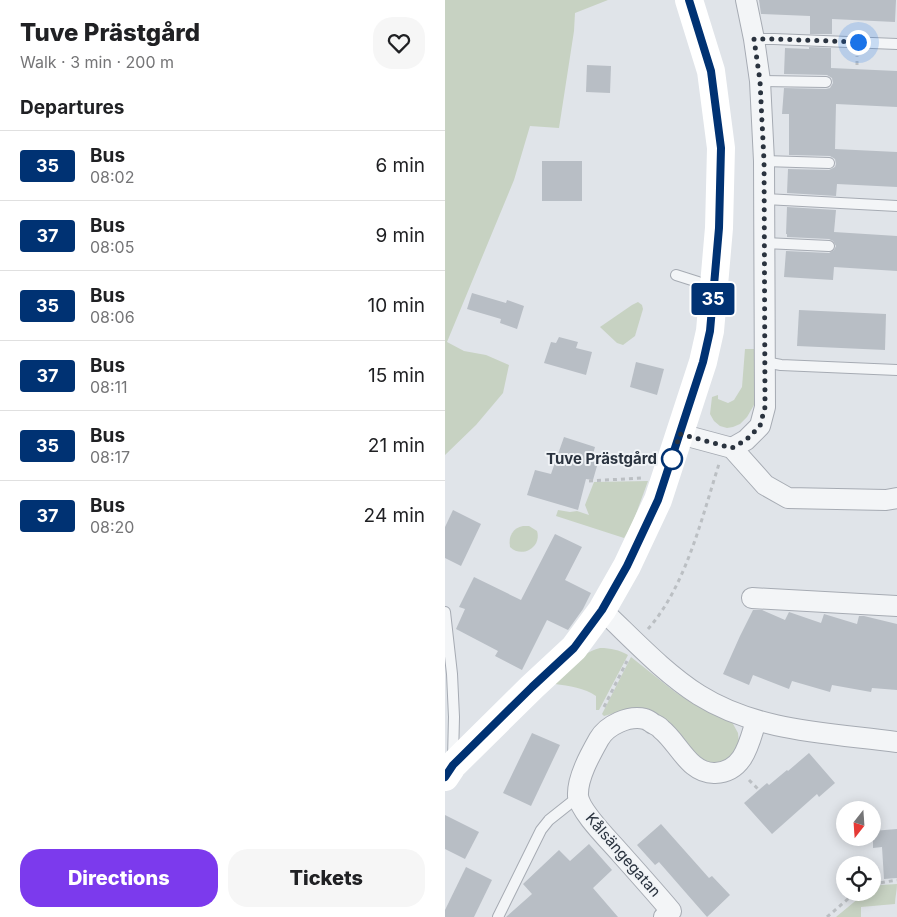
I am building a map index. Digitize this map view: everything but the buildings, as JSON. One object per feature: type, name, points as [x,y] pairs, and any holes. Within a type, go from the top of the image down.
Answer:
[{"type":"street","points":[[449,771],[532,687],[574,648],[602,610],[627,566],[658,500],[703,362],[710,331],[719,228],[721,148],[711,71],[689,0]]},
{"type":"street","points":[[732,448],[746,440],[760,426],[765,407],[764,161],[760,81],[746,0]]},
{"type":"street","points":[[680,434],[732,448],[765,485],[789,498],[886,500],[897,498]]},
{"type":"street","points":[[752,598],[897,606]]},
{"type":"street","points":[[602,610],[661,666],[699,694],[724,708],[756,721],[808,731],[897,742]]},
{"type":"street","name":"Kålsängegatan","points":[[665,917],[671,911],[583,808],[578,797],[579,782],[589,759],[600,737],[617,723],[628,719],[645,719],[661,728],[698,769],[716,773],[731,769],[739,764],[748,747],[756,721]]},
{"type":"lane","points":[[754,39],[897,44]]},
{"type":"lane","points":[[760,81],[826,82]]},
{"type":"lane","points":[[764,161],[829,163]]},
{"type":"lane","points":[[765,199],[897,206]]},
{"type":"lane","points":[[765,243],[829,246]]},
{"type":"lane","points":[[676,275],[698,282],[713,294]]},
{"type":"lane","points":[[765,362],[781,365],[897,370]]},
{"type":"lane","points":[[445,612],[452,674],[454,717],[449,771]]},
{"type":"lane","points":[[498,917],[541,830],[549,820],[578,797]]},
{"type":"path","points":[[600,713],[636,642],[658,618],[678,582],[694,543],[718,464],[732,448]]},
{"type":"path","points":[[589,480],[641,478]]},
{"type":"path","points":[[881,882],[897,880]]},
{"type":"path","points":[[827,917],[846,901]]},
{"type":"green space","points":[[445,0],[608,0],[575,13],[559,128],[530,126],[514,180],[447,342],[464,351],[486,355],[509,365],[503,393],[476,425],[445,455]]},
{"type":"green space","points":[[638,302],[642,305],[643,309],[635,336],[623,345],[617,343],[600,327]]},
{"type":"green space","points":[[745,349],[756,349],[754,405],[740,424],[727,428],[720,426],[710,414],[712,397],[718,395],[718,399],[728,403],[734,400],[742,387]]},
{"type":"green space","points":[[648,481],[632,525],[624,538],[556,516],[558,510],[577,511],[589,515],[585,505],[594,482]]},
{"type":"green space","points":[[523,526],[529,526],[537,531],[538,537],[537,542],[530,550],[520,552],[510,547],[510,539],[514,531]]},
{"type":"green space","points":[[600,648],[608,648],[628,655],[599,710],[596,710],[596,696],[592,693],[582,689],[555,684],[585,654]]},
{"type":"green space","points":[[631,657],[675,692],[732,722],[738,733],[739,744],[735,754],[719,764],[703,762],[636,709],[604,716],[602,714]]},
{"type":"green space","points":[[897,884],[895,904],[861,907],[861,917],[836,917],[855,901],[881,901],[881,885]]},
{"type":"bus line","name":"35","points":[[445,777],[453,765],[574,648],[602,610],[627,566],[658,500],[703,362],[710,331],[719,228],[721,148],[711,71],[689,0]]},
{"type":"place","name":"Tuve Prästgård","points":[[672,459]]},
{"type":"route","points":[[672,459],[680,434],[732,448],[746,440],[760,426],[765,407],[764,161],[760,81],[754,39],[858,42]]}]
